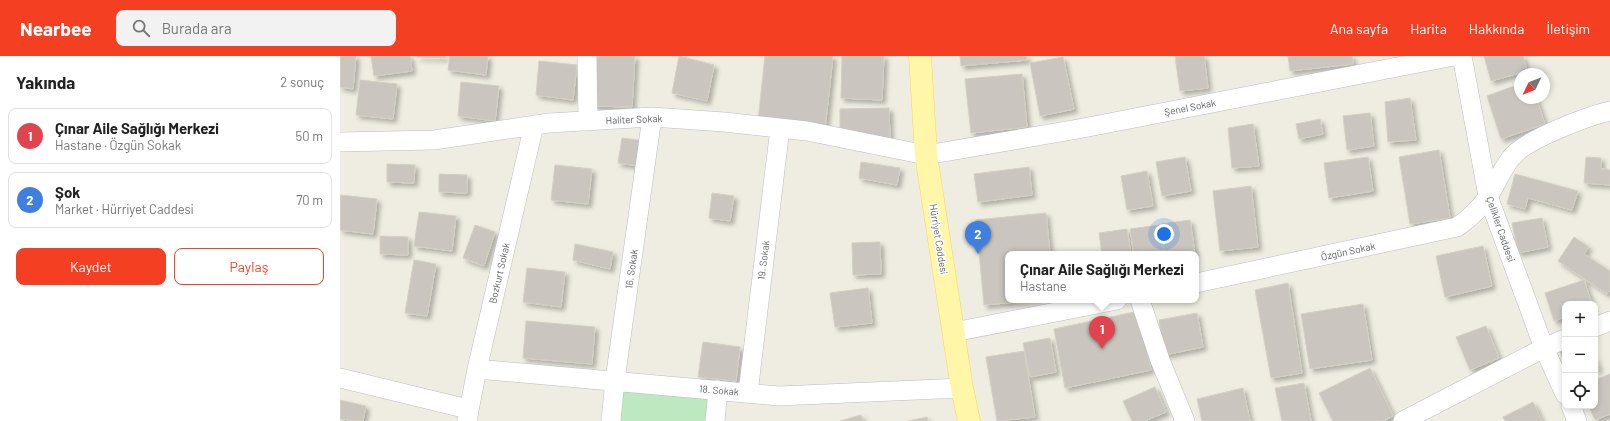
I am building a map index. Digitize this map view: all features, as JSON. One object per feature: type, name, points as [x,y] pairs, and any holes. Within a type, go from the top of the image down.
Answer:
[{"type":"main road","name":"Hürriyet Caddesi","points":[[920,56],[926,155],[962,388],[969,421]]},
{"type":"street","points":[[586,56],[588,120]]},
{"type":"street","name":"Şenel Sokak","points":[[926,155],[1070,130],[1454,56]]},
{"type":"street","name":"Çelikler Caddesi","points":[[1462,56],[1488,196],[1544,348],[1562,387]]},
{"type":"street","name":"Özgün Sokak","points":[[1199,282],[1457,227],[1472,216],[1488,196],[1512,156],[1532,142],[1594,114],[1610,111]]},
{"type":"street","name":"Haliter Sokak","points":[[340,142],[434,140],[534,125],[588,120],[652,117],[807,130],[926,155]]},
{"type":"street","name":"16. Sokak","points":[[611,421],[615,380],[652,117]]},
{"type":"street","name":"Bozkurt Sokak","points":[[468,415],[477,369],[534,125]]},
{"type":"street","name":"19. Sokak","points":[[748,393],[780,128]]},
{"type":"street","points":[[954,332],[1102,303]]},
{"type":"street","points":[[1141,303],[1160,360],[1185,421]]},
{"type":"street","points":[[1598,326],[1610,321]]},
{"type":"street","points":[[1404,421],[1544,348],[1562,340]]},
{"type":"street","name":"18. Sokak","points":[[477,369],[615,380],[780,396],[962,388]]},
{"type":"street","points":[[340,378],[468,415]]},
{"type":"street","points":[[715,421],[718,390]]},
{"type":"street","points":[[1572,409],[1577,421]]},
{"type":"green space","points":[[615,380],[718,390],[715,421],[611,421]]},
{"type":"building","points":[[340,56],[356,56],[353,89],[340,87]]},
{"type":"building","points":[[371,56],[410,56],[412,71],[374,76]]},
{"type":"building","points":[[445,56],[445,58],[417,57]]},
{"type":"building","points":[[450,56],[488,56],[486,75],[448,70]]},
{"type":"building","points":[[595,56],[635,56],[632,107],[591,106]]},
{"type":"building","points":[[679,56],[714,65],[707,101],[672,93]]},
{"type":"building","points":[[765,56],[833,56],[825,129],[758,121]]},
{"type":"building","points":[[842,56],[884,56],[882,100],[841,98]]},
{"type":"building","points":[[960,56],[1026,56],[1027,60],[961,66]]},
{"type":"building","points":[[1175,56],[1204,56],[1208,88],[1180,91]]},
{"type":"building","points":[[1288,56],[1352,56],[1353,64],[1290,71]]},
{"type":"building","points":[[1484,56],[1523,56],[1526,68],[1514,68],[1514,75],[1491,81]]},
{"type":"building","points":[[1063,57],[1074,109],[1040,116],[1030,63]]},
{"type":"building","points":[[539,61],[577,65],[573,100],[536,95]]},
{"type":"building","points":[[1022,74],[1027,127],[971,133],[965,79]]},
{"type":"building","points":[[360,80],[397,84],[393,119],[356,115]]},
{"type":"building","points":[[461,82],[499,86],[495,121],[458,116]]},
{"type":"building","points":[[1514,86],[1514,104],[1538,104],[1545,124],[1501,139],[1487,96]]},
{"type":"building","points":[[1410,98],[1416,140],[1388,142],[1385,102]]},
{"type":"building","points":[[889,108],[890,140],[840,130],[840,109]]},
{"type":"building","points":[[1370,113],[1374,146],[1347,150],[1343,116]]},
{"type":"building","points":[[1320,119],[1323,134],[1299,139],[1296,124]]},
{"type":"building","points":[[1253,124],[1259,166],[1232,168],[1228,128]]},
{"type":"building","points":[[622,138],[644,141],[640,166],[618,163]]},
{"type":"building","points":[[1439,150],[1450,218],[1410,224],[1399,157]]},
{"type":"building","points":[[1185,157],[1191,191],[1162,196],[1156,162]]},
{"type":"building","points":[[1368,157],[1373,191],[1329,198],[1324,163]]},
{"type":"building","points":[[1586,157],[1601,158],[1601,169],[1610,170],[1610,185],[1584,183]]},
{"type":"building","points":[[861,162],[900,168],[897,185],[859,178]]},
{"type":"building","points":[[387,164],[415,165],[414,183],[387,182]]},
{"type":"building","points":[[555,165],[592,169],[588,204],[551,200]]},
{"type":"building","points":[[1029,167],[1032,195],[978,202],[974,174]]},
{"type":"building","points":[[1147,171],[1153,206],[1127,210],[1121,176]]},
{"type":"building","points":[[439,174],[467,175],[467,193],[439,192]]},
{"type":"building","points":[[1515,174],[1578,191],[1572,210],[1528,198],[1525,209],[1507,204]]},
{"type":"building","points":[[1251,186],[1258,247],[1220,251],[1213,191]]},
{"type":"building","points":[[712,193],[734,196],[730,221],[709,218]]},
{"type":"building","points":[[340,195],[377,199],[373,234],[340,230]]},
{"type":"building","points":[[419,212],[456,216],[452,251],[414,246]]},
{"type":"building","points":[[1046,213],[1050,251],[1005,251],[1006,303],[984,305],[976,220]]},
{"type":"building","points":[[1542,218],[1548,247],[1518,253],[1512,223]]},
{"type":"building","points":[[1190,220],[1195,251],[1165,251],[1161,224]]},
{"type":"building","points":[[475,225],[495,232],[484,266],[463,258]]},
{"type":"building","points":[[1159,225],[1163,251],[1134,251],[1130,229]]},
{"type":"building","points":[[1127,229],[1131,251],[1102,251],[1099,233]]},
{"type":"building","points":[[380,236],[408,237],[408,255],[380,254]]},
{"type":"building","points":[[1574,237],[1589,247],[1584,254],[1610,271],[1610,290],[1607,294],[1558,261]]},
{"type":"building","points":[[880,242],[881,274],[853,275],[852,243]]},
{"type":"building","points":[[575,244],[613,252],[610,269],[573,260]]},
{"type":"building","points":[[1483,246],[1492,286],[1445,297],[1436,256]]},
{"type":"building","points":[[414,260],[436,264],[427,316],[405,313]]},
{"type":"building","points":[[527,268],[565,272],[561,307],[523,302]]},
{"type":"building","points":[[1584,280],[1591,301],[1562,301],[1562,318],[1554,321],[1545,293]]},
{"type":"building","points":[[1288,283],[1302,373],[1271,378],[1255,290]]},
{"type":"building","points":[[868,288],[872,323],[835,327],[830,293]]},
{"type":"building","points":[[1363,304],[1372,360],[1310,369],[1301,314]]},
{"type":"building","points":[[1139,311],[1151,370],[1065,388],[1054,329]]},
{"type":"building","points":[[1197,313],[1203,347],[1164,355],[1159,320]]},
{"type":"building","points":[[526,321],[595,327],[592,364],[523,358]]},
{"type":"building","points":[[1486,326],[1499,358],[1470,370],[1456,337]]},
{"type":"building","points":[[1050,338],[1056,372],[1030,377],[1023,343]]},
{"type":"building","points":[[703,342],[740,347],[736,381],[698,377]]},
{"type":"building","points":[[1024,351],[1035,417],[997,421],[986,357]]},
{"type":"building","points":[[1370,368],[1393,416],[1383,421],[1333,421],[1319,393]]},
{"type":"building","points":[[1610,374],[1610,414],[1595,420],[1590,409],[1598,409],[1598,379]]},
{"type":"building","points":[[1304,383],[1311,421],[1282,421],[1275,388]]},
{"type":"building","points":[[1155,387],[1166,412],[1145,421],[1132,421],[1123,401]]},
{"type":"building","points":[[1243,388],[1250,421],[1202,421],[1197,399]]},
{"type":"building","points":[[340,400],[366,406],[363,421],[340,419]]},
{"type":"building","points":[[1533,402],[1542,421],[1505,421],[1503,417]]},
{"type":"building","points":[[861,415],[863,421],[840,421]]},
{"type":"building","points":[[927,417],[928,421],[908,421]]},
{"type":"place","name":"Şok","points":[[978,254]]},
{"type":"place","name":"Çınar Aile Sağlığı Merkezi","points":[[1102,349]]}]
